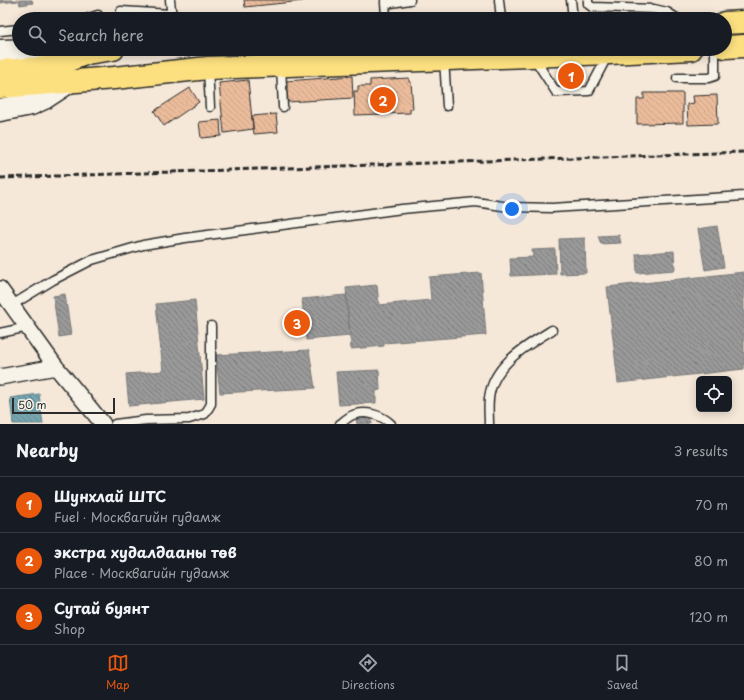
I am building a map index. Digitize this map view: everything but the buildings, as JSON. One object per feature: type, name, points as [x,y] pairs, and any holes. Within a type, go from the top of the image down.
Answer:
[{"type":"highway","points":[[732,23],[744,22]]},
{"type":"highway","points":[[732,47],[744,46]]},
{"type":"highway","points":[[0,71],[44,68],[79,56]]},
{"type":"highway","points":[[0,87],[114,78],[208,68],[511,56]]},
{"type":"main road","points":[[0,51],[12,50]]},
{"type":"main road","points":[[0,110],[31,104],[44,98],[70,81]]},
{"type":"street","points":[[0,289],[56,367],[103,424]]},
{"type":"street","points":[[0,377],[56,367]]},
{"type":"lane","points":[[121,12],[171,10],[177,0]]},
{"type":"lane","points":[[386,12],[385,2],[410,0]]},
{"type":"lane","points":[[499,0],[500,12]]},
{"type":"lane","points":[[571,0],[572,12]]},
{"type":"lane","points":[[588,0],[588,4],[592,7],[654,9],[666,12]]},
{"type":"lane","points":[[0,31],[12,30]]},
{"type":"lane","points":[[534,56],[556,92],[589,91],[607,56]]},
{"type":"lane","points":[[677,78],[709,78],[715,76],[715,56]]},
{"type":"lane","points":[[444,59],[447,106]]},
{"type":"lane","points":[[281,65],[283,107]]},
{"type":"lane","points":[[208,68],[210,107]]},
{"type":"lane","points":[[12,305],[60,276],[92,260],[143,245],[185,238],[402,209],[476,202],[509,207],[552,208],[744,196]]},
{"type":"lane","points":[[115,424],[146,420],[189,419],[205,414],[211,404],[211,326]]},
{"type":"lane","points":[[0,333],[28,327]]},
{"type":"lane","points":[[489,424],[488,398],[493,383],[504,365],[524,348],[552,330]]},
{"type":"lane","points":[[340,424],[352,415],[359,413],[376,414],[392,424]]},
{"type":"railway","points":[[0,178],[744,152]]},
{"type":"place","name":"Шунхлай ШТС","points":[[571,76]]},
{"type":"place","name":"экстра худалдааны төв","points":[[383,100]]},
{"type":"place","name":"Сутай буянт","points":[[297,323]]}]
